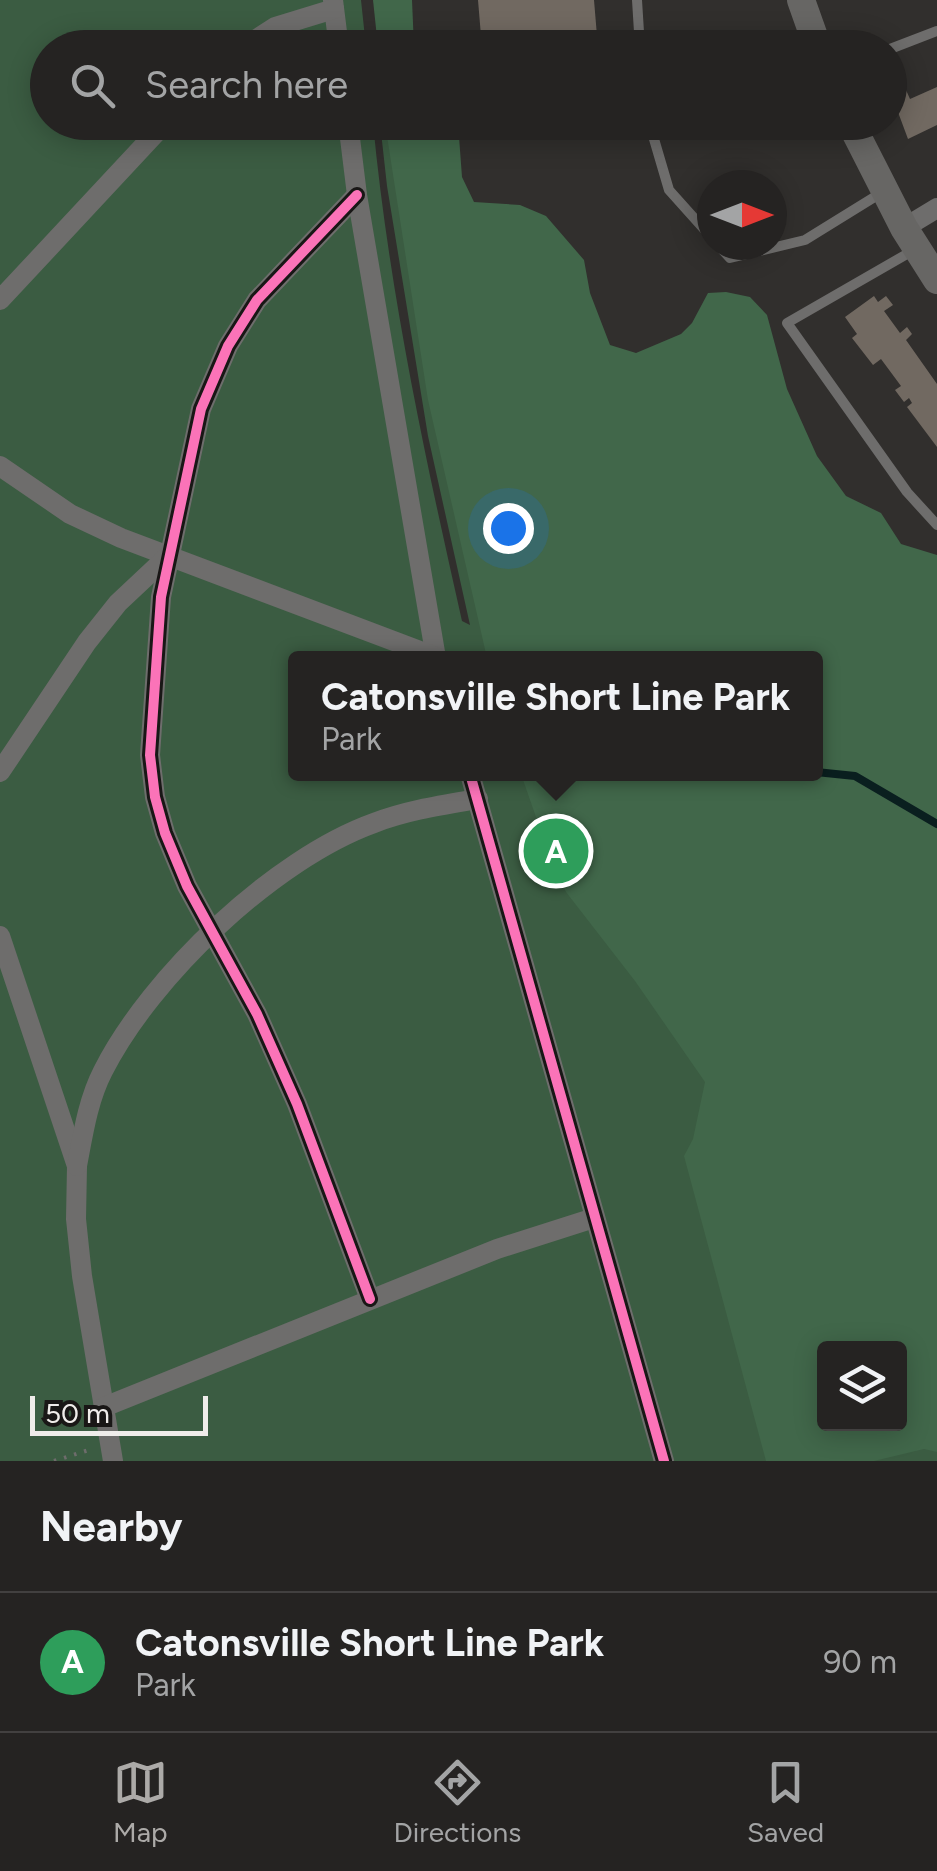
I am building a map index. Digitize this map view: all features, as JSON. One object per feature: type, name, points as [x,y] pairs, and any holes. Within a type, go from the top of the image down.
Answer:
[{"type":"street","points":[[800,0],[811,30]]},
{"type":"street","points":[[271,30],[333,4],[337,30]]},
{"type":"street","points":[[0,300],[149,140]]},
{"type":"street","points":[[350,140],[435,651]]},
{"type":"street","points":[[859,140],[910,239],[937,280]]},
{"type":"street","points":[[357,196],[256,300],[228,346],[201,409],[167,557],[151,717],[154,783],[172,851],[187,886],[258,1014],[297,1104],[370,1298]]},
{"type":"street","points":[[910,239],[937,208]]},
{"type":"street","points":[[0,466],[70,514],[167,557],[417,651]]},
{"type":"street","points":[[0,772],[87,642],[118,604],[167,557]]},
{"type":"street","points":[[472,781],[664,1461]]},
{"type":"street","points":[[112,1452],[76,1219],[76,1166],[102,1074],[152,995],[212,931],[292,867],[329,843],[401,814],[478,800]]},
{"type":"street","points":[[0,936],[76,1166]]},
{"type":"street","points":[[104,1407],[497,1249],[594,1218]]},
{"type":"lane","points":[[637,0],[639,30]]},
{"type":"lane","points":[[907,42],[937,31]]},
{"type":"lane","points":[[654,140],[669,190],[697,221]]},
{"type":"lane","points":[[787,244],[805,240],[884,191]]},
{"type":"lane","points":[[910,239],[787,324],[908,492],[937,525]]},
{"type":"path","points":[[54,1461],[112,1452]]},
{"type":"green space","points":[[0,0],[361,0],[364,30],[30,30],[30,140],[375,140],[388,249],[410,374],[462,621],[470,625],[428,436],[382,140],[428,140],[560,651],[288,651],[288,781],[823,781],[823,775],[937,796],[937,1461],[0,1461]]},
{"type":"green space","points":[[373,0],[412,0],[413,30],[376,30]]},
{"type":"green space","points":[[388,140],[459,140],[462,177],[474,202],[520,205],[546,216],[584,260],[590,293],[610,345],[636,353],[681,334],[692,323],[708,293],[750,297],[767,315],[787,389],[817,456],[846,496],[881,513],[901,544],[937,555],[937,1452],[924,1449],[874,1461],[766,1461],[684,1156],[693,1139],[705,1082],[635,981],[566,892],[523,781],[823,781],[823,651],[485,651],[428,400]]},
{"type":"building","points":[[478,0],[594,0],[596,30],[480,30]]},
{"type":"building","points":[[937,87],[937,125],[908,139],[907,92],[910,99]]},
{"type":"building","points":[[874,296],[878,302],[886,296],[893,305],[884,311],[900,333],[907,327],[912,334],[906,340],[937,384],[937,447],[907,407],[912,403],[909,398],[904,402],[895,390],[901,386],[881,359],[873,365],[852,338],[857,334],[845,317]]},
{"type":"waterway","points":[[823,773],[855,776],[937,824]]},
{"type":"cycle path","points":[[357,195],[257,300],[228,346],[201,409],[161,597],[150,755],[155,797],[165,833],[187,886],[257,1014],[297,1104],[370,1299]]},
{"type":"cycle path","points":[[472,781],[664,1461]]},
{"type":"place","name":"Catonsville Short Line Park","points":[[556,851]]}]
